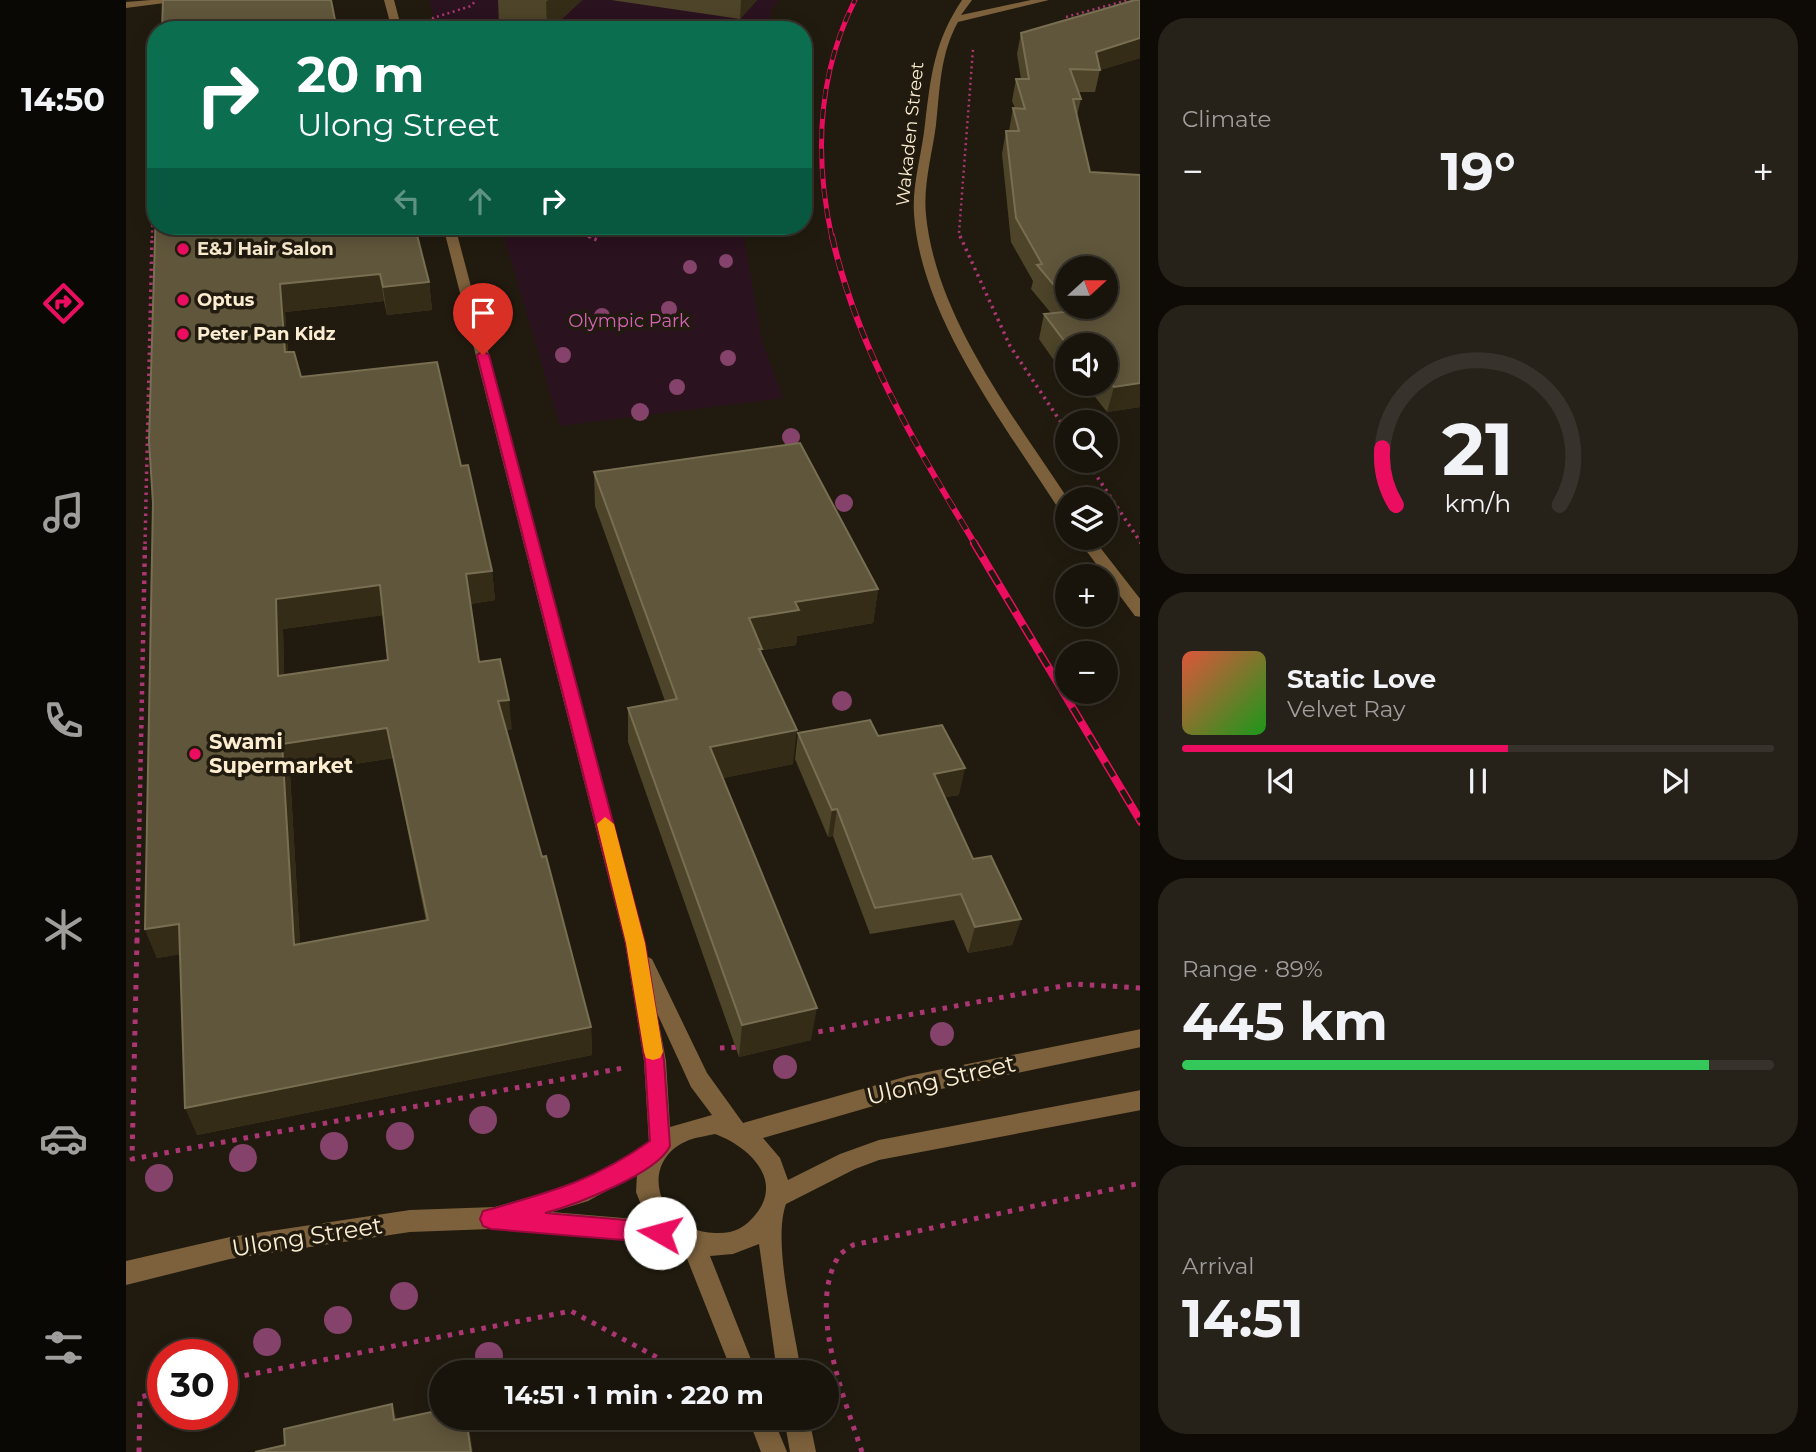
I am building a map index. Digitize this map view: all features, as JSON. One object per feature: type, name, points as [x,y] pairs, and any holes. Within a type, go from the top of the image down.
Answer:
[{"type":"street","points":[[126,5],[183,0]]},
{"type":"street","points":[[389,0],[395,21]]},
{"type":"street","name":"Wakaden Street","points":[[967,0],[953,20],[938,56],[933,80],[920,212],[924,243],[951,319],[962,340],[1055,490]]},
{"type":"street","points":[[953,20],[1044,0]]},
{"type":"street","points":[[451,235],[635,943],[655,1061],[658,1149]]},
{"type":"street","points":[[1094,550],[1140,612]]},
{"type":"street","points":[[635,943],[685,1054],[713,1102],[770,1160],[776,1177],[771,1257],[787,1360]]},
{"type":"street","name":"Ulong Street","points":[[740,1131],[908,1086],[1140,1038]]},
{"type":"street","points":[[740,1131],[715,1124],[694,1126],[675,1133],[658,1149],[648,1169],[647,1187],[651,1206],[661,1223],[685,1239],[714,1247],[736,1243],[755,1233],[773,1207],[848,1161],[879,1150],[1140,1100]]},
{"type":"street","name":"Ulong Street","points":[[491,1219],[580,1193],[658,1149]]},
{"type":"street","name":"Ulong Street","points":[[126,1273],[230,1248],[325,1231],[410,1221],[491,1219],[643,1230],[685,1239]]},
{"type":"street","points":[[685,1239],[739,1360]]},
{"type":"street","points":[[766,1430],[774,1452]]},
{"type":"street","points":[[799,1430],[803,1452]]},
{"type":"path","points":[[434,21],[433,18],[471,6],[476,0]]},
{"type":"path","points":[[1064,17],[1128,0]]},
{"type":"path","points":[[974,41],[959,233],[1010,346],[1055,414]]},
{"type":"path","points":[[152,235],[132,1159],[655,1061]]},
{"type":"path","points":[[584,235],[598,241]]},
{"type":"path","points":[[1094,473],[1140,543]]},
{"type":"path","points":[[798,1036],[1073,984],[1140,988]]},
{"type":"path","points":[[685,1054],[743,1046]]},
{"type":"path","points":[[862,1452],[826,1335],[825,1303],[828,1281],[837,1257],[853,1245],[1140,1183]]},
{"type":"path","points":[[238,1377],[571,1311],[662,1360]]},
{"type":"path","points":[[139,1452],[140,1397],[147,1395]]},
{"type":"green space","points":[[429,0],[779,0],[772,9],[769,21],[435,21]]},
{"type":"green space","name":"Olympic Park","points":[[504,235],[744,235],[762,341],[783,398],[560,426]]},
{"type":"building","points":[[163,0],[331,0],[335,21],[162,21]]},
{"type":"building","points":[[1140,0],[1140,38],[1096,52],[1100,70],[1070,69],[1081,99],[1073,99],[1090,172],[1140,175],[1140,383],[1118,386],[1118,333],[1058,333],[1044,314],[1055,313],[1055,319],[1118,319],[1118,256],[1055,256],[1055,286],[1037,265],[1042,264],[1016,218],[1006,131],[1019,131],[1013,108],[1025,109],[1016,79],[1029,79],[1021,33]]},
{"type":"building","points":[[155,235],[417,235],[429,282],[383,287],[380,274],[280,284],[285,352],[294,352],[301,377],[437,362],[461,466],[468,465],[492,571],[466,574],[479,662],[500,659],[509,700],[498,701],[542,857],[546,856],[591,1027],[185,1108],[179,924],[145,929],[153,503],[149,441]],"holes":[[[380,585],[388,660],[278,676],[276,599]],[[387,728],[428,920],[294,945],[282,744]]]},
{"type":"building","points":[[800,443],[878,589],[795,602],[799,610],[749,618],[762,649],[759,649],[797,730],[710,747],[817,1008],[742,1025],[628,708],[677,699],[594,472]]},
{"type":"building","points":[[870,720],[878,736],[942,725],[965,768],[934,774],[973,859],[991,856],[1021,919],[975,927],[961,894],[875,908],[837,809],[832,810],[798,733]]},
{"type":"building","points":[[392,1404],[394,1420],[429,1413],[429,1430],[468,1430],[471,1452],[255,1452],[285,1445],[284,1429]]},
{"type":"railway","points":[[832,238],[823,177],[822,117],[833,58],[855,0]]},
{"type":"railway","points":[[832,236],[857,318],[891,396],[975,544]]},
{"type":"railway","points":[[974,543],[1140,820]]},
{"type":"slow traffic","points":[[605,824],[635,943],[653,1052]]},
{"type":"place","name":"E&J Hair Salon","points":[[183,249]]},
{"type":"place","name":"Optus","points":[[183,300]]},
{"type":"place","name":"Peter Pan Kidz","points":[[183,334]]},
{"type":"place","name":"Swami Supermarket","points":[[195,754]]},
{"type":"route","points":[[483,355],[635,943],[655,1061],[660,1146],[656,1152],[580,1193],[491,1219],[660,1233]]}]
